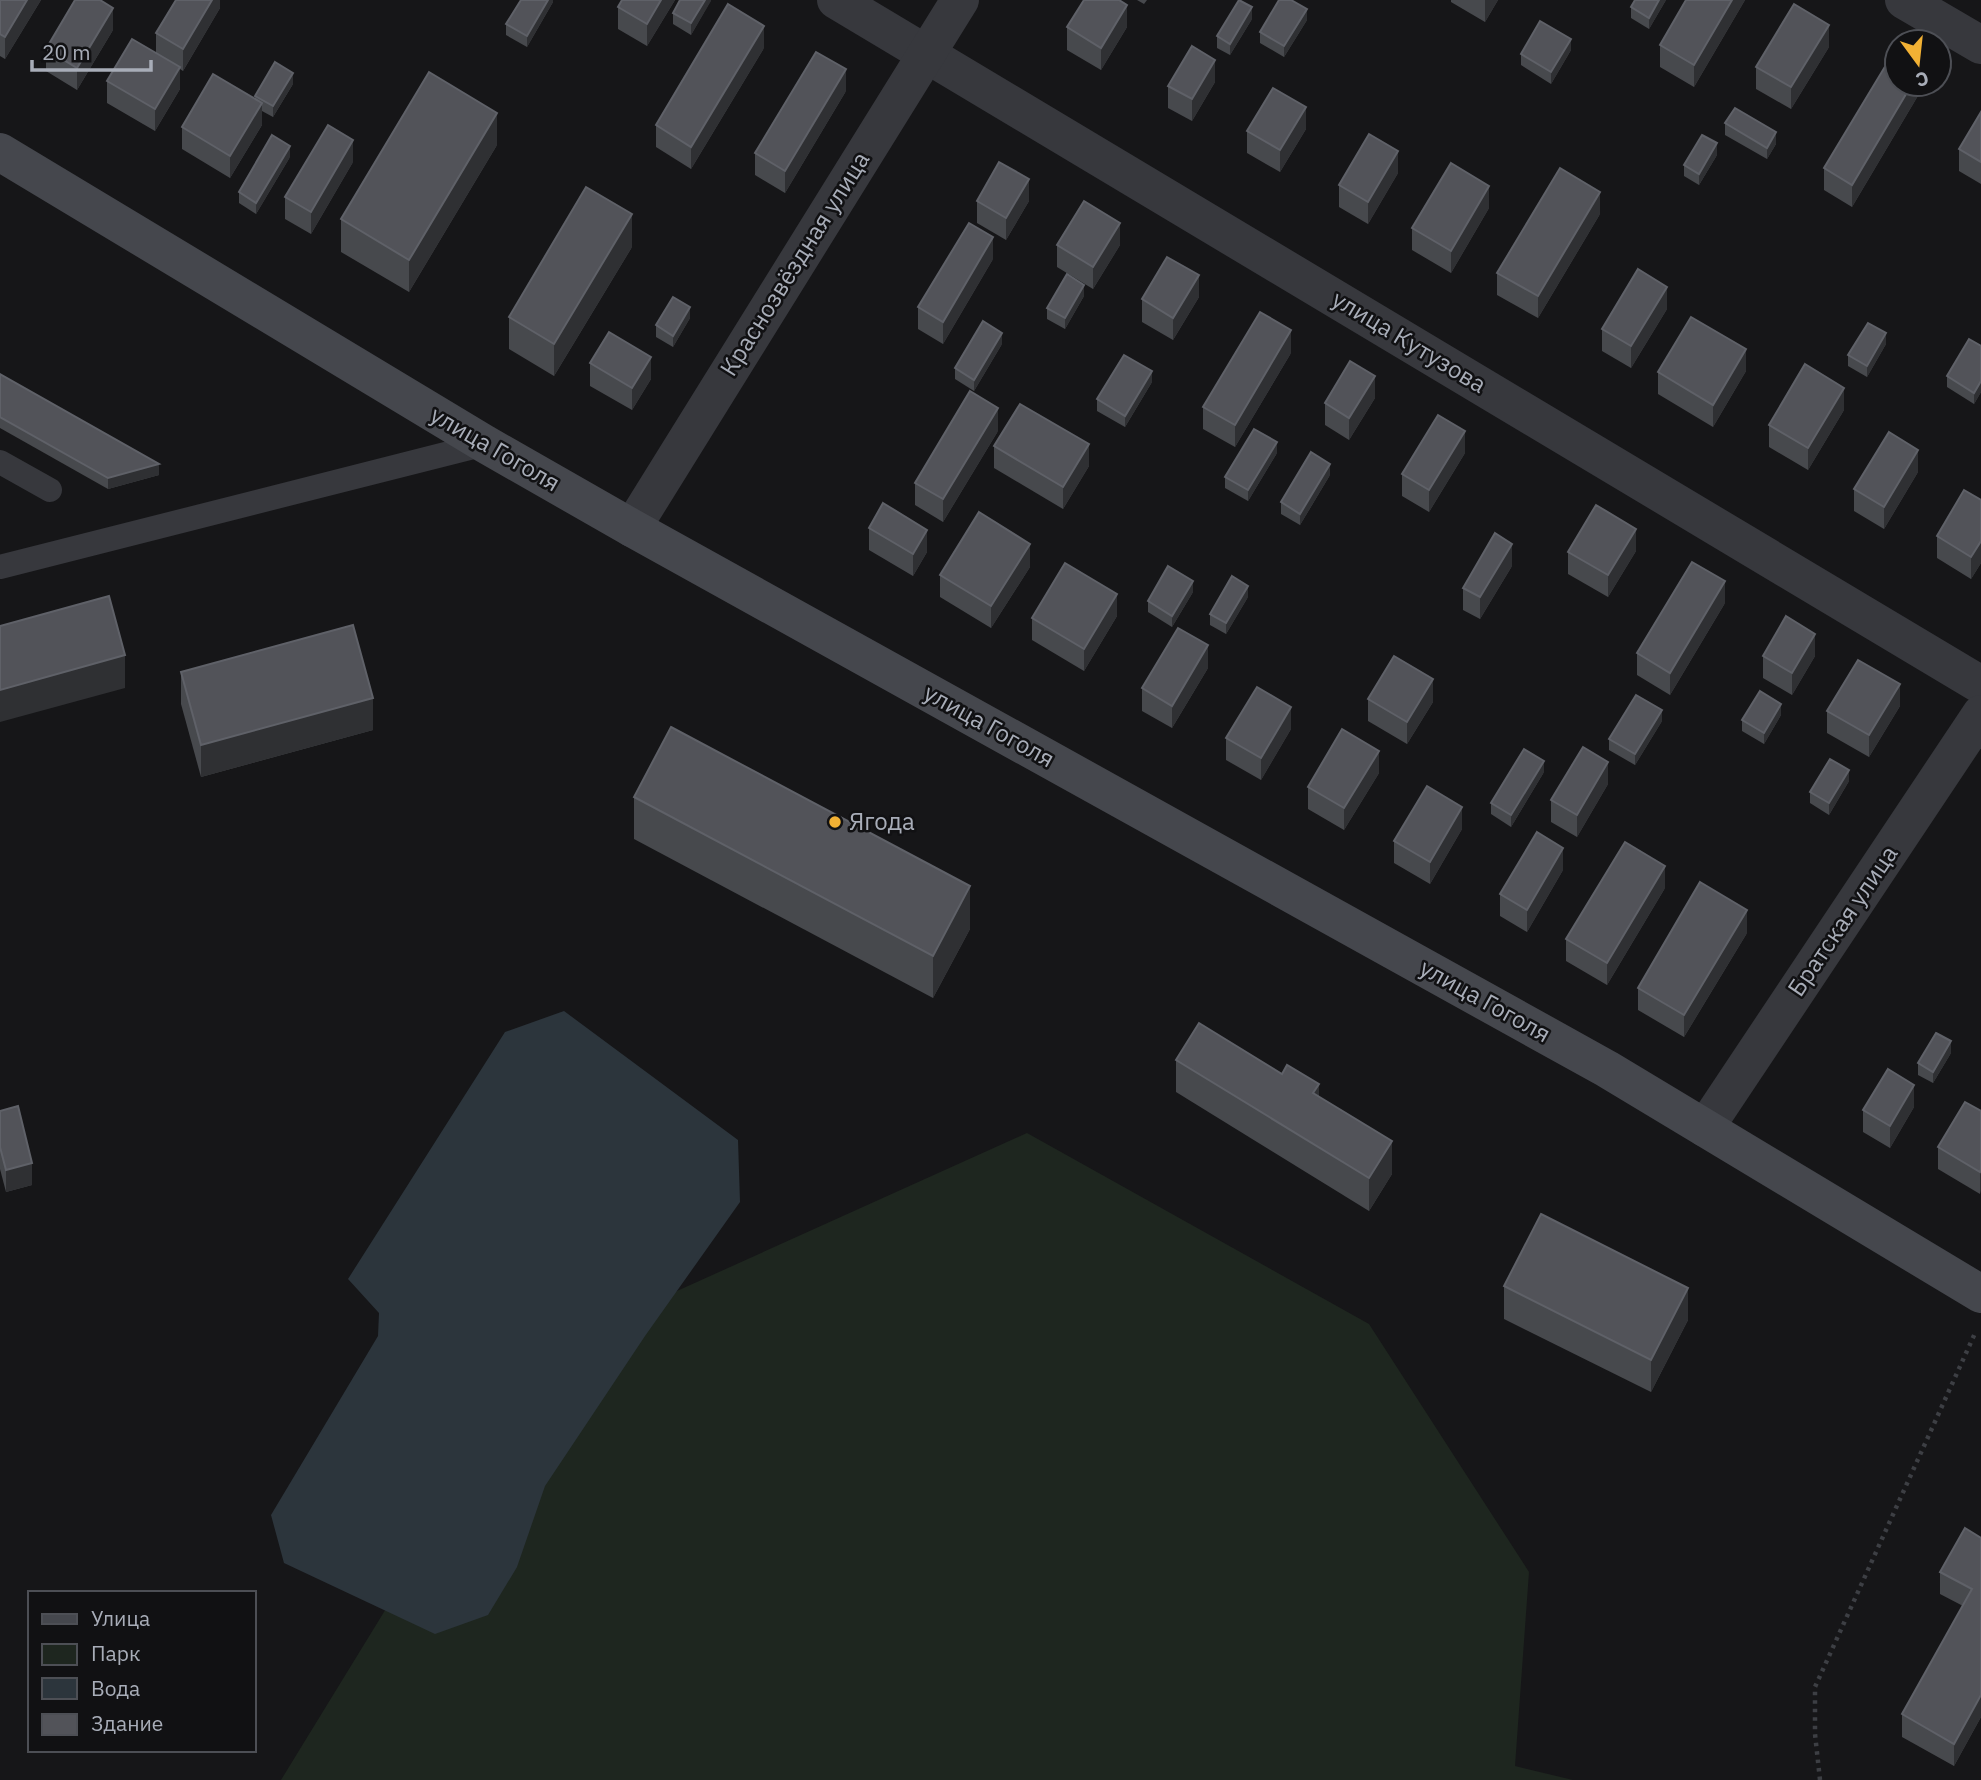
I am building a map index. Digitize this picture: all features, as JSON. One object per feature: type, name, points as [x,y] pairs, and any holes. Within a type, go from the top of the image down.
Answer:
[{"type":"main road","name":"улица Гоголя","points":[[0,152],[485,444],[1607,1069],[1981,1294]]},
{"type":"street","name":"улица Кутузова","points":[[836,0],[1981,685]]},
{"type":"street","name":"Краснозвёздная улица","points":[[632,528],[960,0]]},
{"type":"street","points":[[1904,0],[1981,45]]},
{"type":"street","name":"Братская улица","points":[[1705,1128],[1981,714]]},
{"type":"lane","points":[[0,568],[485,444]]},
{"type":"lane","points":[[0,462],[50,490]]},
{"type":"path","points":[[1820,1780],[1815,1734],[1815,1687],[1981,1321]]},
{"type":"green space","points":[[1027,1133],[1369,1324],[1529,1572],[1515,1766],[1573,1780],[281,1780],[544,1351]]},
{"type":"water","points":[[564,1011],[738,1140],[740,1202],[645,1336],[545,1486],[517,1567],[488,1615],[435,1634],[284,1563],[271,1515],[378,1336],[379,1313],[348,1279],[505,1032]]},
{"type":"building","points":[[0,0],[27,0],[5,37],[0,34]]},
{"type":"building","points":[[75,0],[100,0],[113,8],[77,68],[46,49]]},
{"type":"building","points":[[176,0],[212,0],[183,49],[156,33]]},
{"type":"building","points":[[521,0],[548,0],[527,36],[506,24]]},
{"type":"building","points":[[622,0],[661,0],[647,24],[618,7]]},
{"type":"building","points":[[680,0],[705,0],[691,23],[673,13]]},
{"type":"building","points":[[1084,0],[1119,0],[1127,5],[1101,48],[1067,27]]},
{"type":"building","points":[[1239,0],[1252,7],[1230,44],[1217,36]]},
{"type":"building","points":[[1279,0],[1291,0],[1307,9],[1284,46],[1260,32]]},
{"type":"building","points":[[1635,0],[1659,0],[1649,18],[1631,7]]},
{"type":"building","points":[[1686,0],[1732,0],[1694,65],[1660,45]]},
{"type":"building","points":[[728,4],[764,26],[691,147],[656,125]]},
{"type":"building","points":[[1794,4],[1829,25],[1791,87],[1756,67]]},
{"type":"building","points":[[1540,21],[1571,39],[1551,72],[1521,54]]},
{"type":"building","points":[[132,39],[180,67],[155,109],[107,81]]},
{"type":"building","points":[[1192,46],[1215,60],[1192,99],[1168,86]]},
{"type":"building","points":[[816,52],[846,69],[785,171],[755,153]]},
{"type":"building","points":[[275,62],[293,73],[273,106],[255,96]]},
{"type":"building","points":[[1883,70],[1883,98],[1904,98],[1852,185],[1824,168]]},
{"type":"building","points":[[429,72],[497,113],[409,260],[341,219]]},
{"type":"building","points":[[213,74],[262,103],[230,156],[182,127]]},
{"type":"building","points":[[1273,88],[1306,107],[1280,150],[1247,131]]},
{"type":"building","points":[[1735,108],[1776,132],[1767,148],[1725,123]]},
{"type":"building","points":[[1981,112],[1981,162],[1959,149]]},
{"type":"building","points":[[328,125],[353,140],[311,212],[285,197]]},
{"type":"building","points":[[1369,134],[1398,151],[1368,202],[1339,185]]},
{"type":"building","points":[[272,135],[290,146],[256,203],[239,192]]},
{"type":"building","points":[[1702,135],[1717,143],[1699,174],[1684,165]]},
{"type":"building","points":[[999,162],[1029,179],[1006,218],[977,201]]},
{"type":"building","points":[[1451,163],[1489,186],[1451,251],[1412,228]]},
{"type":"building","points":[[1560,168],[1600,192],[1538,296],[1497,273]]},
{"type":"building","points":[[586,187],[632,214],[554,344],[509,317]]},
{"type":"building","points":[[1084,201],[1120,223],[1093,267],[1057,245]]},
{"type":"building","points":[[969,223],[993,237],[943,322],[918,307]]},
{"type":"building","points":[[1167,257],[1199,275],[1173,318],[1142,299]]},
{"type":"building","points":[[1638,269],[1667,287],[1631,346],[1602,329]]},
{"type":"building","points":[[1067,274],[1084,285],[1065,318],[1047,308]]},
{"type":"building","points":[[673,297],[690,307],[673,336],[656,325]]},
{"type":"building","points":[[1260,312],[1291,330],[1235,425],[1203,407]]},
{"type":"building","points":[[1691,317],[1746,349],[1713,405],[1658,372]]},
{"type":"building","points":[[983,321],[1002,333],[974,380],[955,368]]},
{"type":"building","points":[[1868,323],[1886,333],[1867,366],[1848,355]]},
{"type":"building","points":[[609,332],[651,357],[632,388],[590,363]]},
{"type":"building","points":[[1969,339],[1981,346],[1981,381],[1974,393],[1947,376]]},
{"type":"building","points":[[1124,355],[1152,371],[1125,416],[1097,399]]},
{"type":"building","points":[[1350,361],[1375,376],[1349,418],[1325,403]]},
{"type":"building","points":[[1805,364],[1844,388],[1808,448],[1769,425]]},
{"type":"building","points":[[0,374],[159,464],[108,478],[0,417]]},
{"type":"building","points":[[970,391],[998,408],[943,499],[915,483]]},
{"type":"building","points":[[1020,404],[1089,444],[1063,487],[994,446]]},
{"type":"building","points":[[1438,415],[1465,431],[1429,490],[1402,474]]},
{"type":"building","points":[[1254,429],[1277,442],[1248,490],[1225,477]]},
{"type":"building","points":[[1889,432],[1918,450],[1884,507],[1854,489]]},
{"type":"building","points":[[1311,452],[1330,464],[1300,514],[1281,502]]},
{"type":"building","points":[[1964,490],[1981,500],[1981,541],[1971,557],[1937,536]]},
{"type":"building","points":[[883,503],[927,530],[913,554],[869,528]]},
{"type":"building","points":[[1596,505],[1636,529],[1608,575],[1568,552]]},
{"type":"building","points":[[979,512],[1030,544],[991,606],[940,575]]},
{"type":"building","points":[[1495,533],[1512,544],[1480,597],[1463,588]]},
{"type":"building","points":[[1692,562],[1725,581],[1670,673],[1637,653]]},
{"type":"building","points":[[1065,563],[1117,594],[1084,649],[1032,618]]},
{"type":"building","points":[[1168,566],[1193,581],[1172,616],[1148,601]]},
{"type":"building","points":[[1232,576],[1248,586],[1226,623],[1210,614]]},
{"type":"building","points":[[109,596],[125,655],[0,690],[0,626]]},
{"type":"building","points":[[1786,616],[1815,634],[1792,673],[1763,656]]},
{"type":"building","points":[[353,625],[373,698],[201,745],[181,672]]},
{"type":"building","points":[[1178,628],[1208,645],[1172,706],[1142,688]]},
{"type":"building","points":[[1394,656],[1433,679],[1407,722],[1368,699]]},
{"type":"building","points":[[1858,660],[1900,684],[1869,735],[1827,711]]},
{"type":"building","points":[[1257,687],[1291,707],[1261,758],[1226,738]]},
{"type":"building","points":[[1760,691],[1781,704],[1764,733],[1742,720]]},
{"type":"building","points":[[1636,695],[1662,710],[1635,754],[1609,739]]},
{"type":"building","points":[[671,727],[970,886],[933,956],[634,797]]},
{"type":"building","points":[[1342,729],[1379,751],[1344,808],[1308,787]]},
{"type":"building","points":[[1583,747],[1608,762],[1577,815],[1551,800]]},
{"type":"building","points":[[1524,749],[1544,761],[1511,815],[1491,803]]},
{"type":"building","points":[[1830,759],[1849,770],[1829,803],[1810,792]]},
{"type":"building","points":[[1427,786],[1462,807],[1430,862],[1394,841]]},
{"type":"building","points":[[1537,832],[1563,848],[1527,910],[1500,894]]},
{"type":"building","points":[[1625,842],[1665,866],[1607,963],[1566,939]]},
{"type":"building","points":[[1700,882],[1747,910],[1684,1015],[1638,988]]},
{"type":"building","points":[[1199,1023],[1282,1074],[1287,1065],[1319,1084],[1313,1093],[1392,1141],[1369,1178],[1176,1060]]},
{"type":"building","points":[[1936,1033],[1951,1041],[1933,1072],[1918,1063]]},
{"type":"building","points":[[1888,1069],[1914,1085],[1890,1126],[1863,1110]]},
{"type":"building","points":[[1965,1102],[1981,1111],[1980,1172],[1938,1147]]},
{"type":"building","points":[[18,1106],[32,1163],[6,1170],[0,1147],[0,1111]]},
{"type":"building","points":[[1541,1214],[1688,1288],[1651,1360],[1504,1286]]},
{"type":"building","points":[[1965,1528],[1981,1538],[1981,1695],[1954,1744],[1902,1714],[1972,1589],[1940,1572]]},
{"type":"place","name":"Ягода","points":[[835,822]]}]
